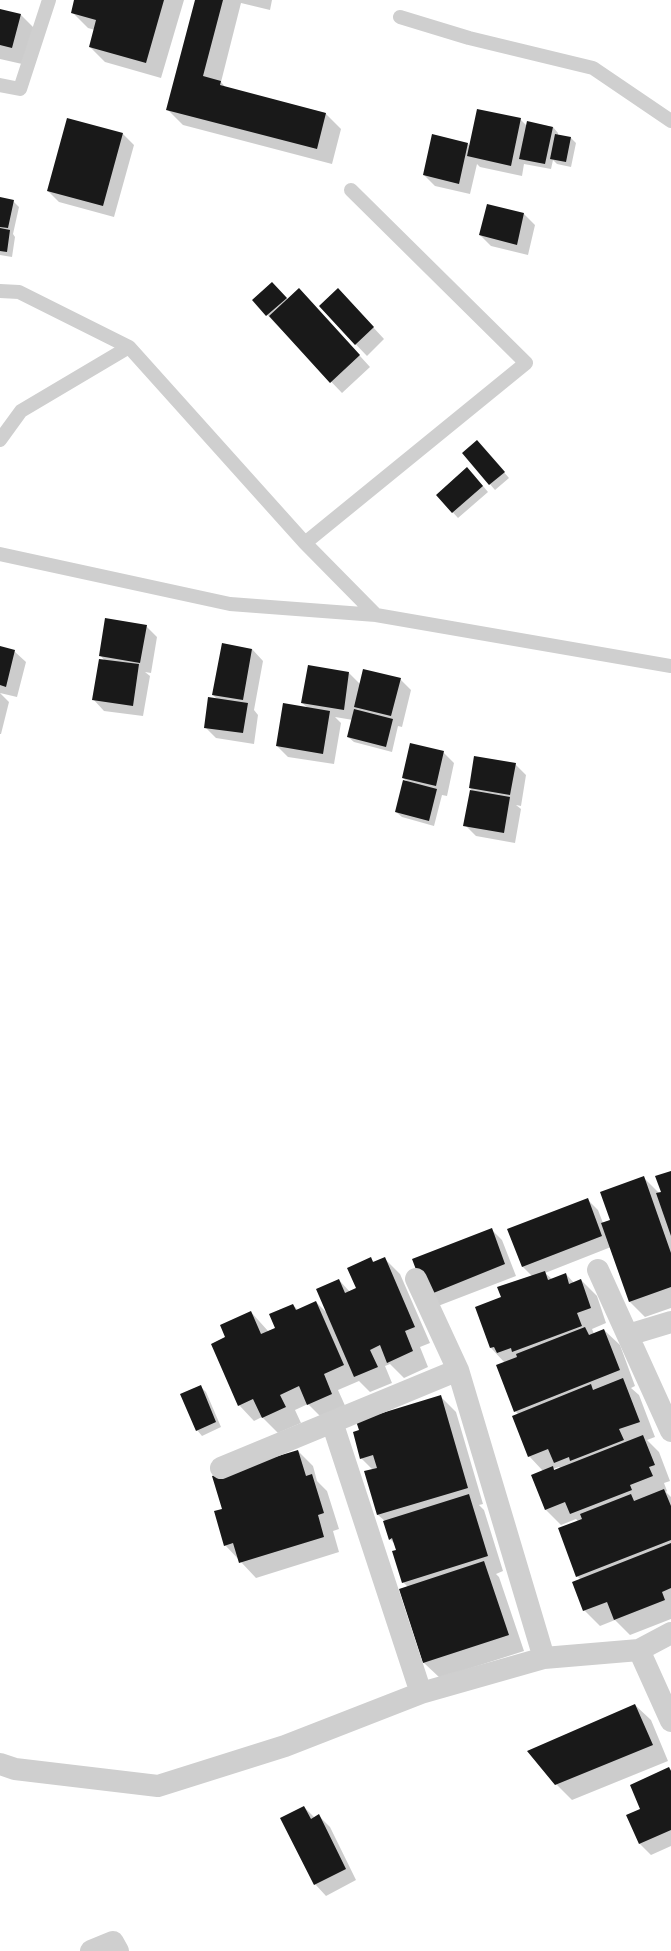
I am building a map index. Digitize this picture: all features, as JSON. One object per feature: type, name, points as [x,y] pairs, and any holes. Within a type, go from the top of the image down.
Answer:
[{"type":"street","points":[[598,1270],[671,1431]]},
{"type":"street","points":[[416,1279],[458,1370],[544,1658]]},
{"type":"street","points":[[628,1335],[671,1322]]},
{"type":"street","points":[[221,1468],[458,1370]]},
{"type":"street","points":[[332,1422],[421,1693]]},
{"type":"street","points":[[0,1764],[16,1769],[158,1786],[285,1746],[421,1693],[544,1658],[639,1650],[671,1633]]},
{"type":"street","points":[[639,1650],[671,1721]]},
{"type":"street","points":[[91,1951],[113,1942],[118,1951]]},
{"type":"lane","points":[[0,85],[20,89],[49,0]]},
{"type":"lane","points":[[400,16],[469,38],[592,68],[671,122]]},
{"type":"lane","points":[[305,543],[526,363],[351,190]]},
{"type":"lane","points":[[0,290],[19,292],[129,347],[305,543],[376,615]]},
{"type":"lane","points":[[0,440],[21,411],[129,347]]},
{"type":"lane","points":[[0,554],[230,604],[376,615],[671,666]]},
{"type":"building","points":[[74,0],[164,0],[146,63],[89,47],[96,20],[71,13]]},
{"type":"building","points":[[195,0],[223,0],[203,76],[221,81],[220,85],[326,113],[317,149],[166,110]]},
{"type":"building","points":[[0,9],[21,14],[12,48],[0,45]]},
{"type":"building","points":[[477,109],[521,118],[511,166],[467,156]]},
{"type":"building","points":[[67,118],[123,133],[103,206],[47,191]]},
{"type":"building","points":[[527,121],[553,127],[545,164],[519,159]]},
{"type":"building","points":[[432,134],[468,143],[459,184],[423,175]]},
{"type":"building","points":[[555,134],[571,137],[566,162],[550,159]]},
{"type":"building","points":[[0,197],[14,200],[8,228],[0,227]]},
{"type":"building","points":[[487,204],[524,213],[517,245],[479,235]]},
{"type":"building","points":[[0,228],[10,230],[7,252],[0,251]]},
{"type":"building","points":[[272,282],[287,298],[266,316],[252,300]]},
{"type":"building","points":[[299,288],[360,355],[330,383],[269,316]]},
{"type":"building","points":[[338,288],[374,327],[355,345],[319,306]]},
{"type":"building","points":[[477,440],[505,472],[489,485],[462,453]]},
{"type":"building","points":[[467,467],[483,486],[452,513],[436,495]]},
{"type":"building","points":[[105,618],[147,625],[140,663],[99,656]]},
{"type":"building","points":[[222,643],[252,649],[243,700],[212,695]]},
{"type":"building","points":[[0,646],[15,650],[6,687],[0,685]]},
{"type":"building","points":[[99,659],[139,664],[133,706],[92,700]]},
{"type":"building","points":[[308,665],[349,672],[344,710],[301,703]]},
{"type":"building","points":[[363,669],[401,678],[391,716],[354,707]]},
{"type":"building","points":[[208,697],[248,703],[243,733],[204,728]]},
{"type":"building","points":[[283,703],[330,711],[323,754],[276,746]]},
{"type":"building","points":[[354,709],[393,719],[386,747],[347,737]]},
{"type":"building","points":[[410,743],[444,751],[436,786],[402,778]]},
{"type":"building","points":[[474,756],[516,763],[510,795],[469,788]]},
{"type":"building","points":[[403,780],[437,789],[429,821],[395,812]]},
{"type":"building","points":[[470,790],[510,797],[504,833],[463,826]]},
{"type":"building","points":[[671,1171],[671,1236],[656,1193],[661,1192],[655,1176]]},
{"type":"building","points":[[644,1176],[671,1253],[671,1287],[629,1302],[601,1223],[610,1220],[600,1192]]},
{"type":"building","points":[[588,1198],[602,1236],[522,1267],[507,1229]]},
{"type":"building","points":[[492,1228],[505,1264],[426,1296],[412,1259]]},
{"type":"building","points":[[371,1257],[373,1262],[385,1257],[415,1327],[405,1331],[413,1351],[387,1363],[380,1345],[370,1350],[378,1367],[354,1377],[316,1289],[339,1279],[345,1293],[356,1288],[347,1268]]},
{"type":"building","points":[[545,1271],[548,1280],[566,1273],[569,1284],[581,1279],[591,1308],[577,1313],[582,1326],[512,1352],[511,1348],[497,1353],[494,1347],[490,1348],[475,1307],[501,1297],[497,1287]]},
{"type":"building","points":[[316,1301],[344,1365],[324,1374],[332,1394],[307,1405],[299,1386],[280,1395],[286,1407],[262,1418],[253,1399],[238,1406],[211,1344],[225,1337],[220,1325],[251,1311],[261,1334],[275,1328],[269,1314],[293,1304],[296,1310]]},
{"type":"building","points":[[585,1327],[589,1335],[604,1329],[620,1370],[514,1412],[496,1365],[517,1357],[516,1354]]},
{"type":"building","points":[[623,1378],[640,1422],[619,1429],[624,1440],[570,1461],[569,1457],[554,1463],[548,1449],[528,1457],[512,1416],[591,1384],[593,1390]]},
{"type":"building","points":[[201,1385],[216,1422],[196,1431],[180,1394]]},
{"type":"building","points":[[441,1395],[468,1488],[377,1515],[364,1471],[377,1468],[373,1455],[360,1459],[353,1432],[359,1430],[356,1421]]},
{"type":"building","points":[[643,1435],[655,1465],[649,1467],[653,1476],[630,1485],[632,1490],[570,1514],[565,1502],[545,1510],[531,1475],[553,1466],[554,1470]]},
{"type":"building","points":[[298,1450],[306,1476],[312,1474],[324,1513],[318,1515],[324,1537],[239,1563],[233,1543],[224,1546],[214,1511],[222,1509],[212,1476]]},
{"type":"building","points":[[664,1489],[671,1506],[671,1540],[576,1577],[558,1528],[582,1519],[580,1514],[631,1494],[634,1501]]},
{"type":"building","points":[[469,1494],[488,1556],[402,1583],[392,1551],[396,1550],[392,1538],[389,1540],[383,1521]]},
{"type":"building","points":[[671,1543],[671,1588],[662,1592],[665,1600],[614,1620],[607,1602],[583,1611],[572,1582]]},
{"type":"building","points":[[484,1561],[509,1635],[423,1663],[399,1589]]},
{"type":"building","points":[[635,1704],[653,1745],[555,1785],[527,1751]]},
{"type":"building","points":[[669,1767],[671,1771],[671,1830],[639,1844],[626,1815],[640,1809],[630,1785]]},
{"type":"building","points":[[304,1806],[311,1819],[319,1814],[346,1869],[314,1885],[280,1818]]}]
